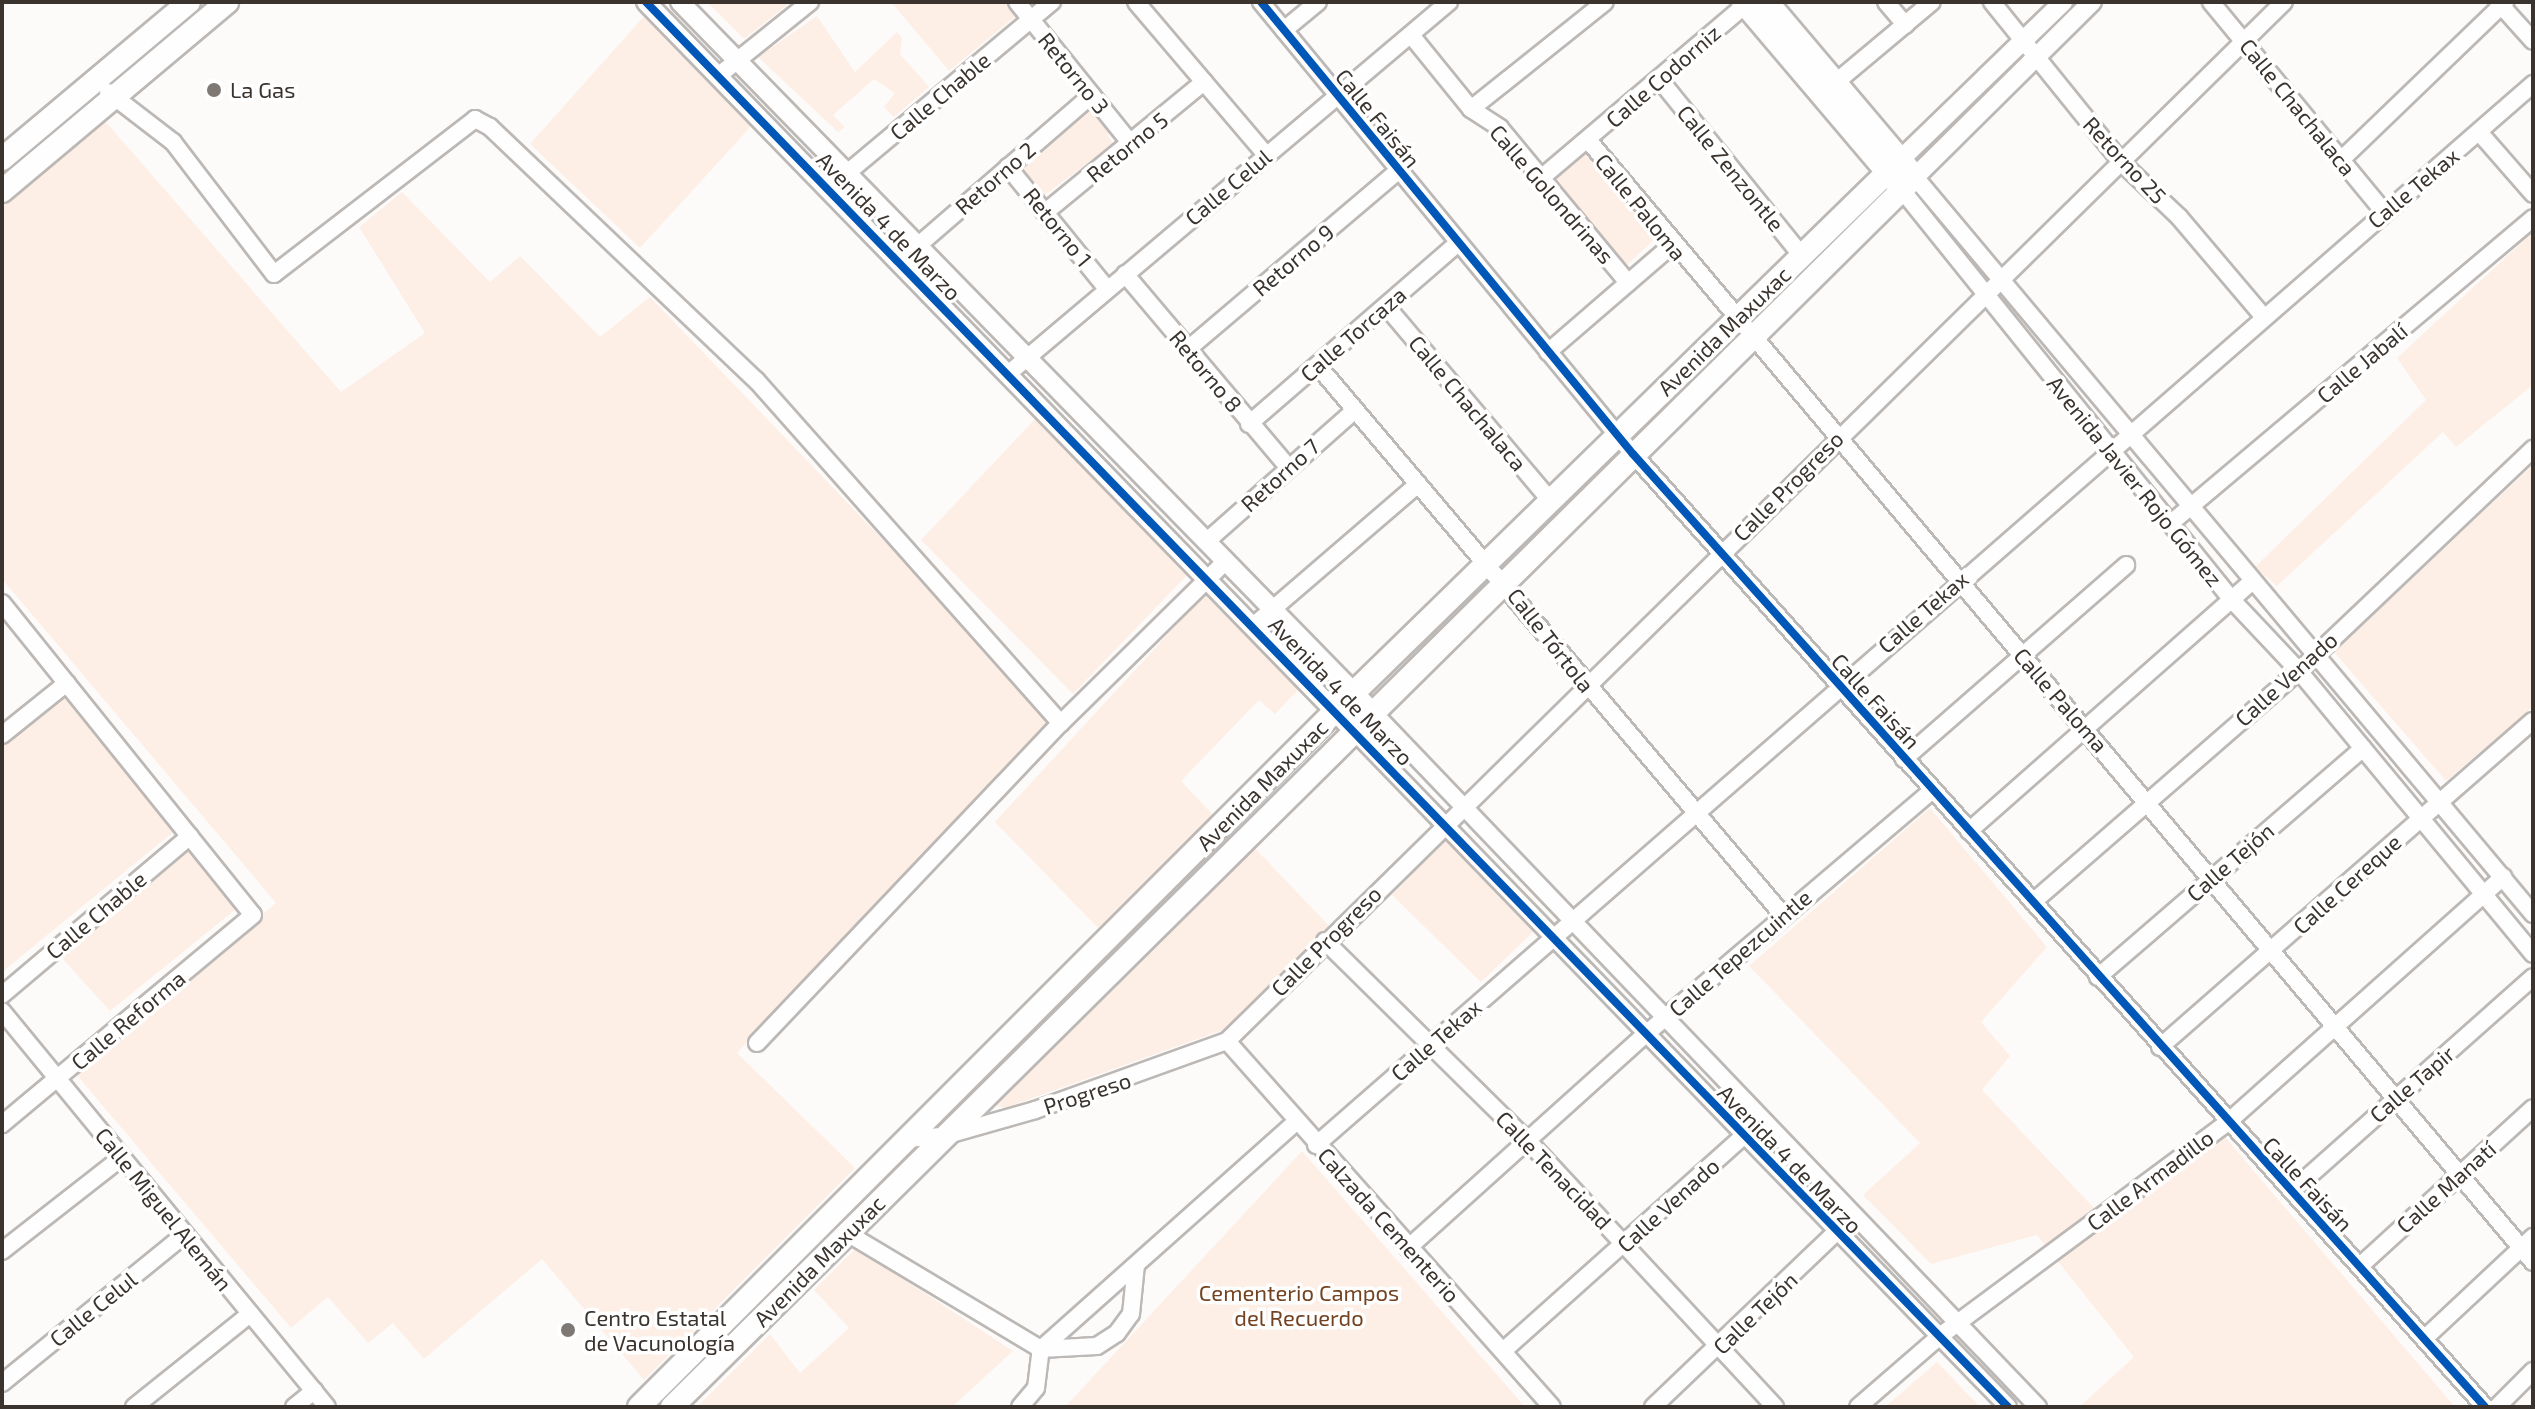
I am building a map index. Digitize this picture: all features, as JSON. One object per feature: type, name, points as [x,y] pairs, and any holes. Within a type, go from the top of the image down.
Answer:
[{"type":"main road","points":[[2,159],[189,2]]},
{"type":"main road","points":[[2,191],[227,2]]},
{"type":"main road","name":"Avenida Javier Rojo Gómez","points":[[1751,3],[1835,83],[1901,175]]},
{"type":"main road","name":"Avenida Javier Rojo Gómez","points":[[1751,3],[1901,175]]},
{"type":"main road","name":"Avenida Maxuxac","points":[[647,1399],[1354,692],[1845,214],[1901,175]]},
{"type":"main road","name":"Avenida Maxuxac","points":[[673,1407],[1371,710],[1862,229],[1901,175]]},
{"type":"main road","points":[[1845,214],[1862,229]]},
{"type":"street","name":"Avenida 4 de Marzo","points":[[646,2],[1253,626],[1836,1234],[2008,1407]]},
{"type":"street","name":"Avenida 4 de Marzo","points":[[680,2],[1354,692],[1569,922],[2038,1407]]},
{"type":"street","points":[[718,76],[810,2]]},
{"type":"street","name":"Retorno 3","points":[[1017,2],[1131,144]]},
{"type":"street","name":"Calle Chable","points":[[828,189],[1052,2]]},
{"type":"street","points":[[1136,2],[1266,155]]},
{"type":"street","name":"Calle Faisán","points":[[1261,2],[1456,245],[1633,454],[2227,1123],[2485,1407]]},
{"type":"street","points":[[1284,30],[1318,2]]},
{"type":"street","name":"Calle Celul","points":[[1008,374],[1449,2]]},
{"type":"street","points":[[1471,109],[1605,2]]},
{"type":"street","points":[[1886,2],[1905,25]]},
{"type":"street","points":[[1835,83],[1932,2]]},
{"type":"street","name":"Retorno 25","points":[[1992,2],[2121,162],[2179,217],[2262,315]]},
{"type":"street","name":"Avenida Maxuxac","points":[[1901,175],[1948,114],[2063,2]]},
{"type":"street","name":"Avenida Maxuxac","points":[[1901,175],[1964,129],[2092,2]]},
{"type":"street","name":"Calle Chachalaca","points":[[2211,2],[2384,212]]},
{"type":"street","name":"Calle Progreso","points":[[1227,1041],[1721,551],[2284,2]]},
{"type":"street","name":"Calle Codorniz","points":[[1540,179],[1751,3]]},
{"type":"street","points":[[2341,160],[2501,3],[2533,41]]},
{"type":"street","name":"Calle Golondrinas","points":[[1411,35],[1471,109],[1500,128],[1628,283]]},
{"type":"street","points":[[99,77],[112,99],[173,142],[274,274],[475,119],[490,127],[756,380],[1061,723]]},
{"type":"street","name":"Calle Zenzontle","points":[[1660,80],[1802,256]]},
{"type":"street","name":"Retorno 5","points":[[1048,210],[1204,82]]},
{"type":"street","name":"Calle Tekax","points":[[1316,1145],[2128,431],[2533,84]]},
{"type":"street","name":"Retorno 2","points":[[899,262],[1092,95]]},
{"type":"street","points":[[1948,114],[1964,129]]},
{"type":"street","points":[[2479,132],[2533,194]]},
{"type":"street","name":"Calle Paloma","points":[[1588,140],[1735,321],[1838,436],[2148,800],[2460,1176],[2527,1243],[2533,1262]]},
{"type":"street","name":"Retorno 1","points":[[1008,167],[1048,210],[1107,289]]},
{"type":"street","name":"Retorno 9","points":[[1188,349],[1398,171]]},
{"type":"street","name":"Avenida Javier Rojo Gómez","points":[[1901,175],[2000,281],[2533,914]]},
{"type":"street","name":"Avenida Javier Rojo Gómez","points":[[1901,175],[1983,296],[2232,600],[2299,671],[2533,954]]},
{"type":"street","name":"Calle Jabalí","points":[[2171,523],[2533,218]]},
{"type":"street","name":"Calle Torcaza","points":[[1249,424],[1456,245]]},
{"type":"street","points":[[1548,352],[1672,245]]},
{"type":"street","name":"Retorno 8","points":[[1125,274],[1288,467]]},
{"type":"street","name":"Calle Chachalaca","points":[[1386,306],[1551,501]]},
{"type":"street","name":"Calle Tórtola","points":[[1318,366],[1488,562],[1586,686],[1783,915]]},
{"type":"street","name":"Retorno 7","points":[[1207,541],[1355,410]]},
{"type":"street","name":"Calle Venado","points":[[2033,902],[2299,671],[2533,449]]},
{"type":"street","points":[[1253,626],[1418,484]]},
{"type":"street","points":[[757,1043],[1061,723],[1205,577],[1226,561]]},
{"type":"street","points":[[1904,759],[2126,565]]},
{"type":"street","points":[[1969,831],[2253,581]]},
{"type":"street","points":[[2,603],[190,836]]},
{"type":"street","points":[[2,735],[67,683]]},
{"type":"street","name":"Calle Cereque","points":[[2160,1047],[2533,721]]},
{"type":"street","name":"Calle Tejón","points":[[2098,977],[2363,748]]},
{"type":"street","name":"Calle Tepezcuintle","points":[[1408,1248],[1663,1019],[1932,791]]},
{"type":"street","name":"Calle Chable","points":[[2,995],[190,836]]},
{"type":"street","name":"Calle Reforma","points":[[2,1124],[253,915],[190,836]]},
{"type":"street","name":"Calle Armadillo","points":[[1858,1407],[1958,1322],[2227,1123],[2503,877]]},
{"type":"street","name":"Calle Tenacidad","points":[[1325,941],[1528,1141],[1775,1407]]},
{"type":"street","name":"Calle Tapir","points":[[2292,1191],[2533,977]]},
{"type":"street","name":"Calle Miguel Alemán","points":[[2,1011],[327,1407]]},
{"type":"street","name":"Progreso","points":[[907,1139],[944,1136],[1134,1078],[1227,1041]]},
{"type":"street","name":"Calzada Cementerio","points":[[1227,1041],[1316,1145],[1552,1407]]},
{"type":"street","name":"Calle Manatí","points":[[2360,1266],[2533,1108]]},
{"type":"street","name":"Calle Venado","points":[[1503,1351],[1625,1245],[1759,1120]]},
{"type":"street","points":[[1020,1407],[1036,1388],[1041,1349],[1296,1122]]},
{"type":"street","points":[[2,1251],[121,1158]]},
{"type":"street","name":"Calle Tejón","points":[[1653,1407],[1719,1348],[1853,1216]]},
{"type":"street","points":[[847,1233],[1041,1349],[1097,1346],[1117,1333],[1131,1314],[1136,1265]]},
{"type":"street","name":"Calle Celul","points":[[2,1383],[184,1235]]},
{"type":"street","points":[[2425,1338],[2527,1243]]},
{"type":"street","points":[[134,1407],[250,1314]]},
{"type":"street","points":[[2497,1407],[2533,1371]]},
{"type":"street","points":[[294,1407],[314,1391]]},
{"type":"street","points":[[647,1399],[673,1407]]},
{"type":"green space","points":[[707,2],[791,2],[744,39]]},
{"type":"green space","points":[[891,2],[1005,2],[1016,16],[949,71]]},
{"type":"green space","points":[[646,14],[755,122],[640,248],[530,144]]},
{"type":"green space","points":[[817,16],[855,72],[897,32],[902,38],[900,54],[929,87],[894,117],[884,107],[895,93],[874,79],[833,115],[845,127],[838,132],[758,57]]},
{"type":"green space","points":[[1085,105],[1111,131],[1107,135],[1114,144],[1039,199],[1011,162]]},
{"type":"green space","points":[[104,120],[341,392],[425,333],[359,227],[402,192],[490,282],[520,256],[600,337],[650,297],[1054,718],[737,1053],[855,1168],[644,1380],[542,1259],[424,1359],[393,1323],[368,1343],[328,1297],[291,1328],[75,1073],[276,903],[2,579],[2,206]]},
{"type":"green space","points":[[1585,145],[1660,234],[1627,265],[1546,176]]},
{"type":"green space","points":[[2533,232],[2533,385],[2456,447],[2443,432],[2277,586],[2255,567],[2426,400],[2397,358]]},
{"type":"green space","points":[[1035,419],[1189,573],[1073,694],[921,540]]},
{"type":"green space","points":[[2533,465],[2533,707],[2446,781],[2334,652]]},
{"type":"green space","points":[[1206,593],[1298,690],[1275,714],[1259,700],[1181,781],[1213,815],[1098,928],[995,822]]},
{"type":"green space","points":[[67,688],[177,829],[2,972],[2,740]]},
{"type":"green space","points":[[1930,808],[2047,947],[1981,1022],[2010,1056],[1982,1090],[2095,1209],[2218,1129],[2455,1407],[2079,1407],[2134,1357],[2037,1235],[1931,1264],[1863,1195],[1920,1143],[1749,966]]},
{"type":"green space","points":[[1447,838],[1534,931],[1481,982],[1392,895]]},
{"type":"green space","points":[[190,842],[240,906],[110,1011],[59,955]]},
{"type":"green space","points":[[1252,845],[1333,930],[1251,1012],[1228,1028],[1005,1108],[994,1105]]},
{"type":"green space","name":"Cementerio Campos del Recuerdo","points":[[1302,1151],[1525,1407],[1065,1407]]},
{"type":"green space","points":[[856,1248],[1013,1351],[952,1407],[697,1407],[770,1334],[800,1373],[849,1328],[814,1290]]},
{"type":"green space","points":[[1937,1362],[1980,1407],[1885,1407]]},
{"type":"cycle path","points":[[646,2],[2008,1407]]},
{"type":"cycle path","points":[[1261,2],[1633,454],[2485,1407]]},
{"type":"place","name":"La Gas","points":[[214,90]]},
{"type":"place","name":"Centro Estatal de Vacunología","points":[[568,1330]]}]
